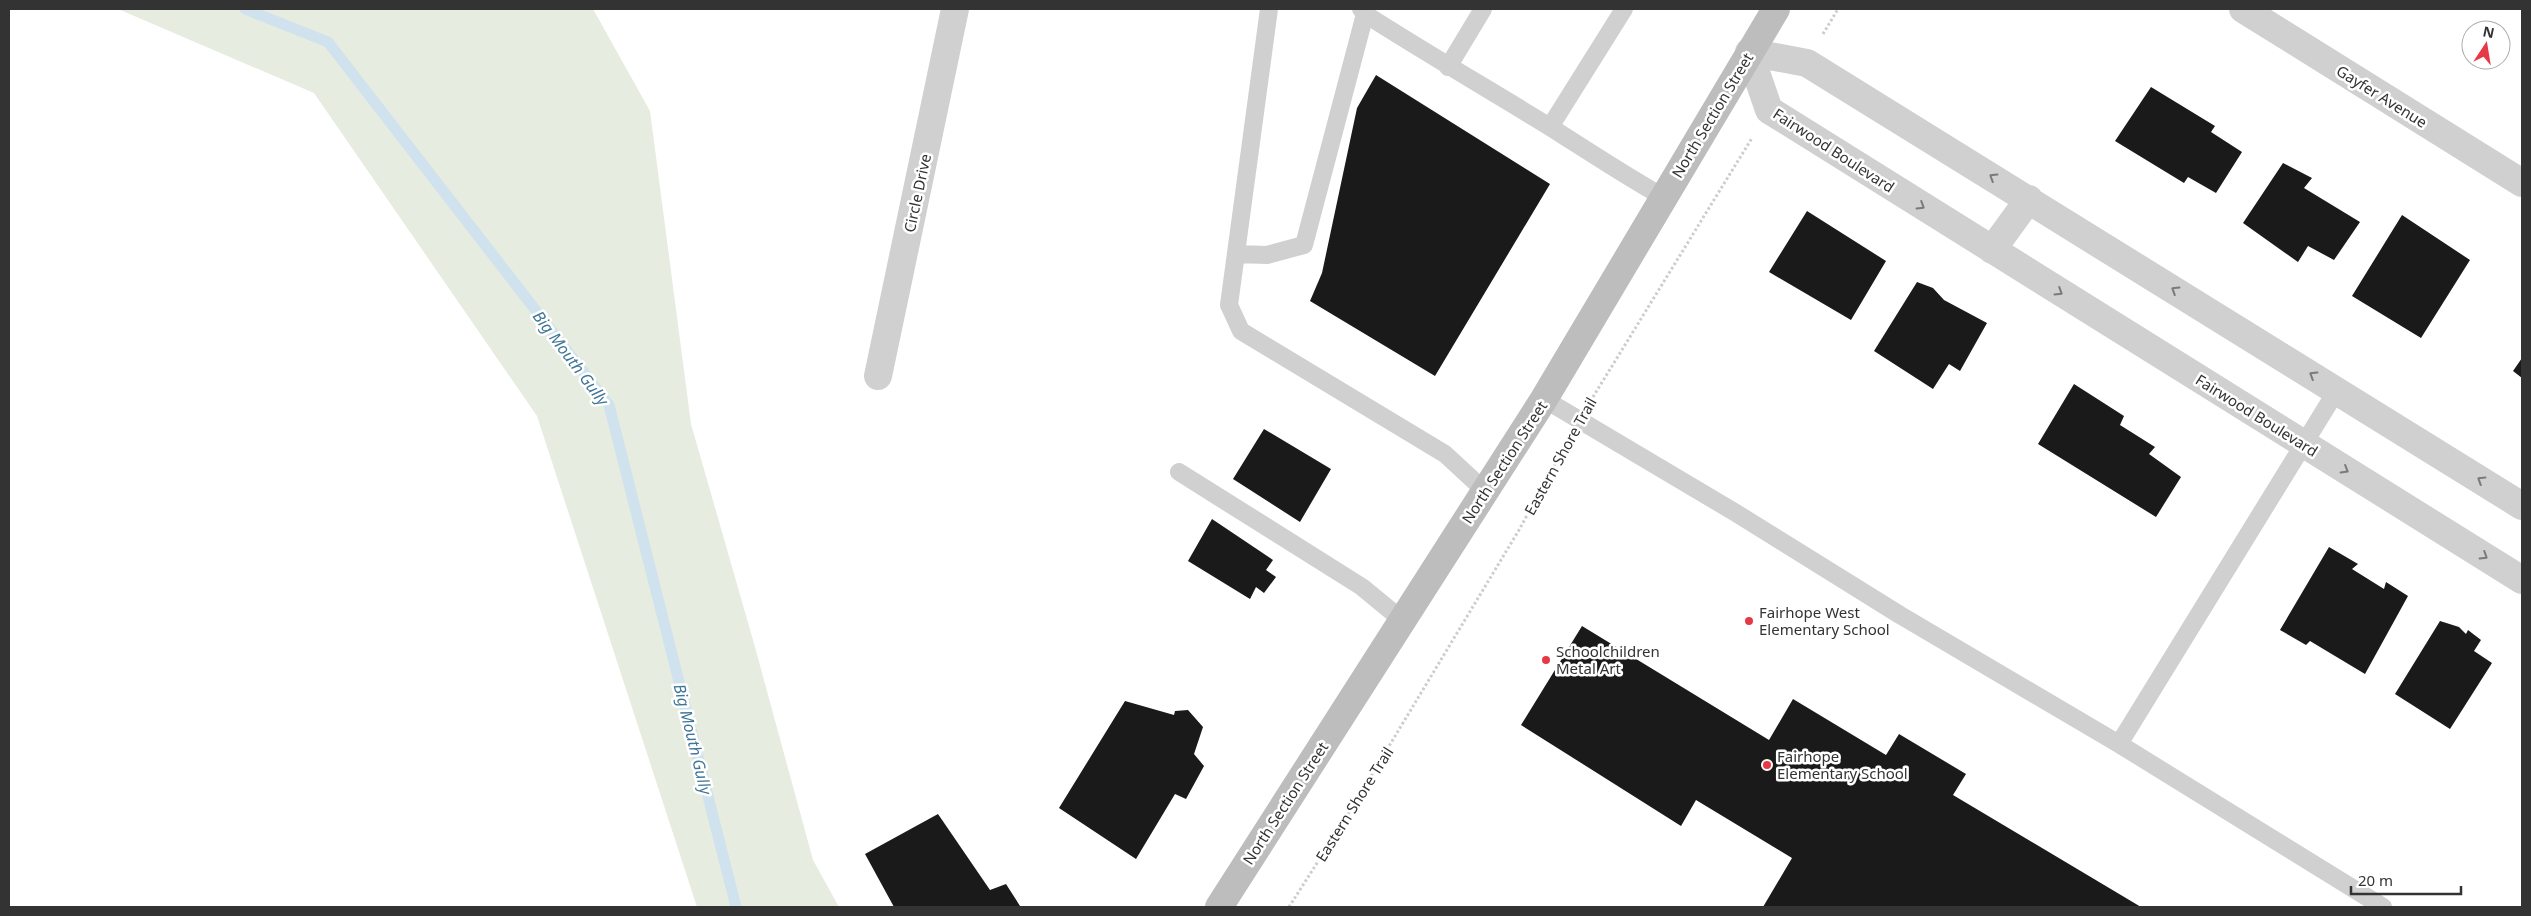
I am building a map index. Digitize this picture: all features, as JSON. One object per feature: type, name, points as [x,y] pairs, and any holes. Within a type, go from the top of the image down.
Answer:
[{"type":"main road","name":"North Section Street","points":[[1219,907],[1544,399],[1776,9]]},
{"type":"street","name":"Circle Drive","points":[[878,376],[955,9]]},
{"type":"street","name":"Gayfer Avenue","points":[[2243,9],[2522,183]]},
{"type":"street","points":[[1749,52],[1807,62],[2522,506]]},
{"type":"street","name":"Fairwood Boulevard","points":[[1749,52],[1769,110],[2522,580]]},
{"type":"street","points":[[1992,250],[2029,199]]},
{"type":"lane","points":[[1269,9],[1229,305],[1241,331],[1445,454],[1485,491]]},
{"type":"lane","points":[[1448,67],[1483,9]]},
{"type":"lane","points":[[1550,128],[1624,9]]},
{"type":"lane","points":[[1236,254],[1267,255],[1304,245],[1363,11],[1448,67],[1550,128],[1616,171],[1663,197]]},
{"type":"lane","points":[[2120,744],[2337,390]]},
{"type":"lane","points":[[1544,399],[1736,512],[1900,615],[2120,744],[2383,907]]},
{"type":"lane","points":[[1178,472],[1362,587],[1402,620]]},
{"type":"path","points":[[1807,62],[1838,9]]},
{"type":"path","name":"Eastern Shore Trail","points":[[1289,907],[1347,816],[1514,538],[1579,420],[1769,110]]},
{"type":"shaded area","points":[[118,9],[593,9],[650,111],[691,424],[755,647],[813,860],[839,907],[697,907],[537,416],[314,93]]},
{"type":"building","points":[[1376,75],[1550,184],[1435,376],[1310,301],[1322,273],[1357,108]]},
{"type":"building","points":[[2151,87],[2215,126],[2211,132],[2242,152],[2216,193],[2188,177],[2184,183],[2115,141]]},
{"type":"building","points":[[2283,163],[2312,178],[2304,188],[2360,222],[2334,260],[2308,246],[2298,262],[2243,223]]},
{"type":"building","points":[[1807,211],[1886,261],[1851,320],[1769,272]]},
{"type":"building","points":[[2402,215],[2470,260],[2421,338],[2352,296]]},
{"type":"building","points":[[1917,282],[1933,288],[1944,300],[1987,323],[1960,371],[1949,364],[1933,389],[1874,351]]},
{"type":"building","points":[[2522,358],[2522,378],[2513,371]]},
{"type":"building","points":[[2074,384],[2124,416],[2120,425],[2155,447],[2149,454],[2181,477],[2156,517],[2038,444]]},
{"type":"building","points":[[1264,429],[1331,469],[1300,522],[1233,479]]},
{"type":"building","points":[[1212,519],[1273,560],[1266,570],[1276,577],[1264,593],[1256,587],[1250,599],[1188,561]]},
{"type":"building","points":[[2329,547],[2358,564],[2352,569],[2384,589],[2386,582],[2408,596],[2365,674],[2310,641],[2306,645],[2280,630]]},
{"type":"building","points":[[2440,621],[2459,627],[2466,634],[2468,630],[2481,640],[2474,651],[2492,663],[2450,729],[2395,694]]},
{"type":"building","name":"Fairhope Elementary School","points":[[1582,626],[1769,740],[1793,699],[1886,755],[1899,734],[1966,774],[1953,795],[2141,907],[1763,907],[1792,858],[1696,800],[1681,826],[1521,725]]},
{"type":"building","points":[[1125,701],[1174,715],[1175,711],[1188,710],[1203,727],[1194,754],[1204,766],[1186,799],[1175,794],[1136,859],[1059,808]]},
{"type":"building","points":[[938,814],[990,890],[1006,884],[1020,906],[894,907],[865,854]]},
{"type":"waterway","name":"Big Mouth Gully","points":[[245,9],[328,42],[609,405],[736,907]]},
{"type":"place","name":"Fairhope West Elementary School","points":[[1749,621]]},
{"type":"place","name":"Schoolchildren Metal Art","points":[[1546,660]]},
{"type":"place","name":"Fairhope Elementary School","points":[[1767,765]]}]
